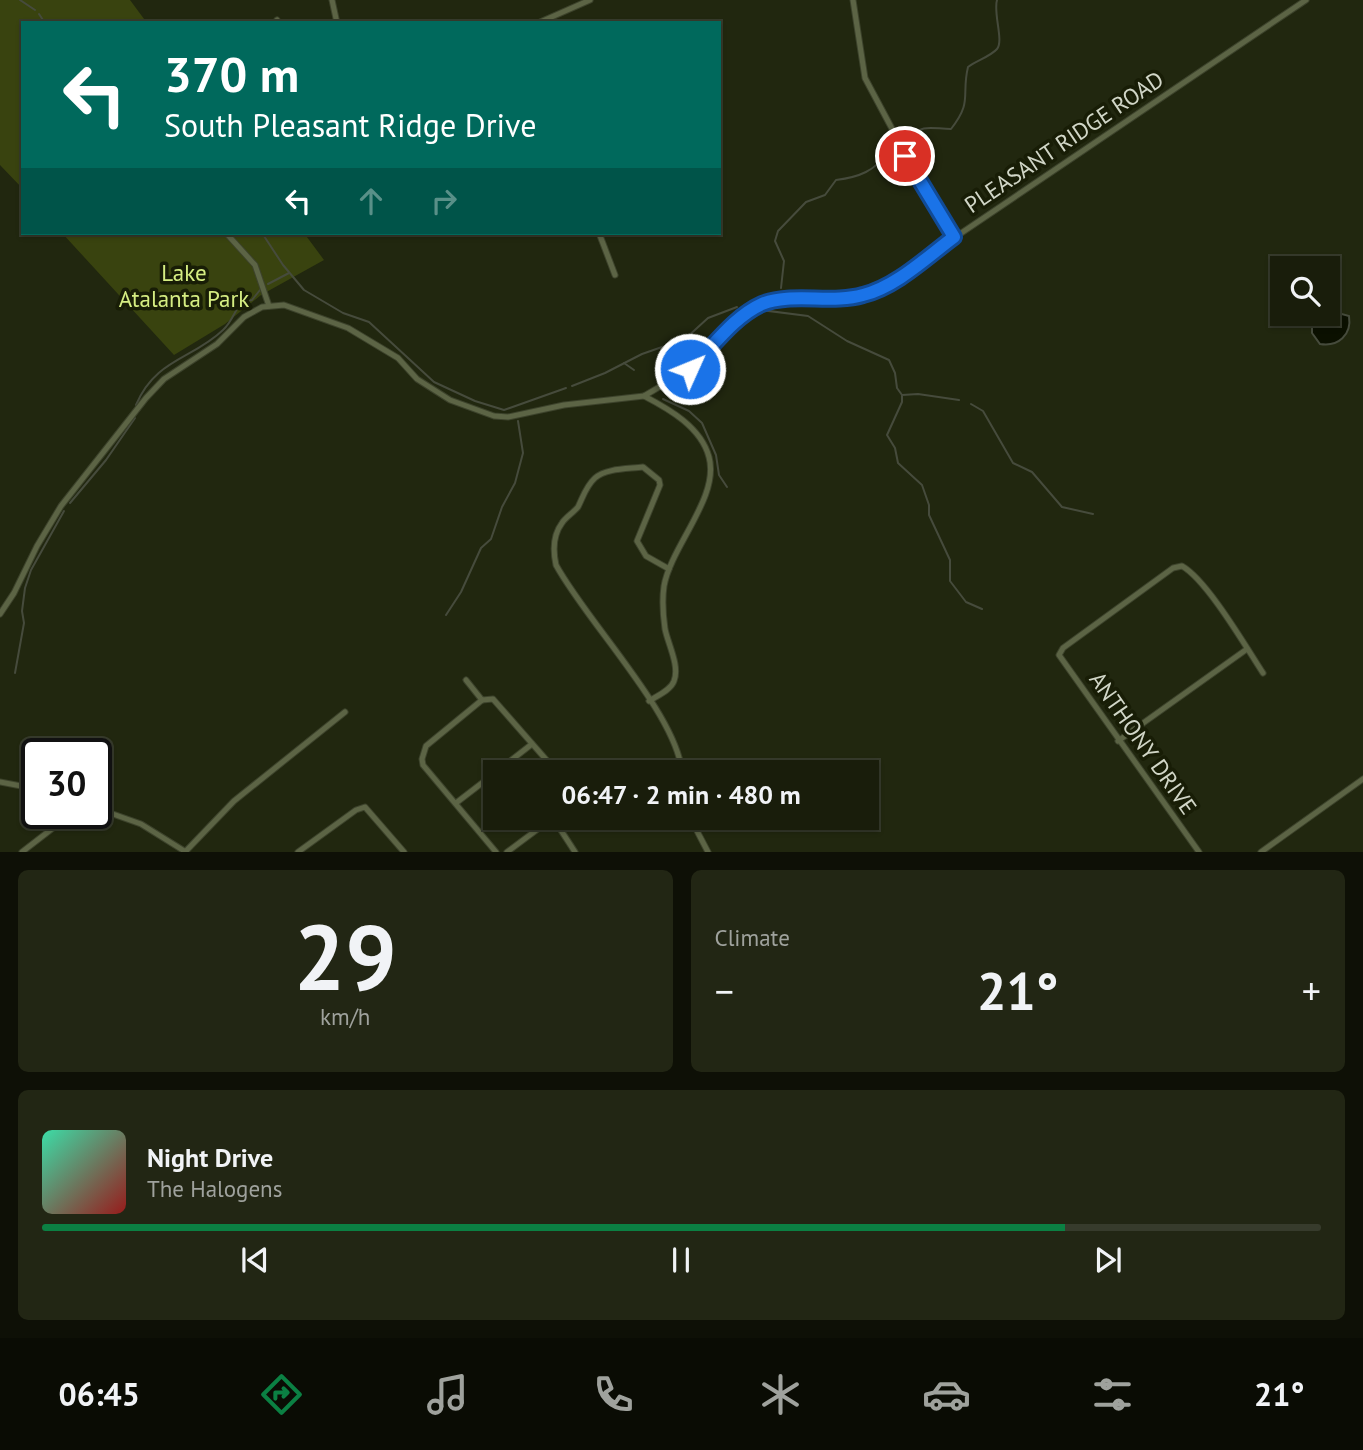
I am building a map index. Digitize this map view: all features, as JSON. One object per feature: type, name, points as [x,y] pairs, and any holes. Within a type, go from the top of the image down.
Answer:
[{"type":"street","points":[[332,0],[337,21]]},
{"type":"street","points":[[543,21],[590,0]]},
{"type":"street","points":[[853,0],[864,78],[930,200],[954,237]]},
{"type":"street","name":"PLEASANT RIDGE ROAD","points":[[269,306],[284,304],[348,328],[398,358],[417,379],[442,396],[494,416],[522,416],[564,405],[644,396],[690,369],[746,313],[762,304],[772,301],[837,299],[864,295],[892,281],[1306,0]]},
{"type":"street","points":[[0,614],[61,506],[146,398],[164,379],[216,344],[244,317],[269,306],[255,265],[228,235]]},
{"type":"street","points":[[600,235],[615,275]]},
{"type":"street","points":[[644,396],[690,426],[710,459],[710,476],[705,496],[669,569],[665,583],[663,606],[675,680],[649,701]]},
{"type":"street","points":[[669,569],[646,556],[638,541],[660,485],[659,480],[643,467],[604,473],[595,478],[583,492],[579,505],[562,522],[555,538],[553,551],[561,575],[649,701],[680,760]]},
{"type":"street","name":"ANTHONY DRIVE","points":[[1199,852],[1059,655],[1063,648],[1173,568],[1182,566],[1190,570],[1247,649]]},
{"type":"street","points":[[1118,741],[1247,649],[1263,673]]},
{"type":"street","points":[[466,680],[482,700]]},
{"type":"street","points":[[496,852],[423,765],[426,746],[482,700],[493,699],[546,760]]},
{"type":"street","points":[[112,814],[141,824],[186,851],[234,801],[345,712]]},
{"type":"street","points":[[511,760],[532,744]]},
{"type":"street","points":[[1261,852],[1363,779]]},
{"type":"street","points":[[0,782],[21,786]]},
{"type":"street","points":[[456,803],[483,782]]},
{"type":"street","points":[[298,852],[356,810],[365,807],[404,852]]},
{"type":"street","points":[[22,852],[52,829]]},
{"type":"street","points":[[507,852],[537,830]]},
{"type":"street","points":[[561,830],[575,852]]},
{"type":"street","points":[[697,830],[708,852]]},
{"type":"green space","points":[[0,0],[130,0],[146,21],[21,21],[21,187],[0,165]]},
{"type":"green space","name":"Lake Atalanta Park","points":[[64,235],[305,235],[324,260],[261,295],[225,324],[174,355]]},
{"type":"shaded area","points":[[1340,314],[1349,316],[1346,334],[1333,344],[1320,344],[1312,333],[1312,326],[1340,326]]},
{"type":"waterway","points":[[20,0],[35,10]]},
{"type":"waterway","points":[[909,138],[919,130],[951,129],[958,119],[964,105],[968,67],[991,54],[999,45],[997,0]]},
{"type":"waterway","points":[[39,14],[44,21]]},
{"type":"waterway","points":[[781,288],[784,261],[775,241],[778,231],[806,202],[825,195],[836,180],[866,172],[889,152]]},
{"type":"waterway","points":[[263,235],[304,290],[343,313],[369,322],[434,382],[475,401],[504,410],[566,388]]},
{"type":"waterway","points":[[268,284],[289,273]]},
{"type":"waterway","points":[[136,405],[153,378],[175,361],[211,340],[226,327],[241,302],[252,300],[260,290]]},
{"type":"waterway","points":[[572,386],[642,354],[685,339],[708,318],[737,307]]},
{"type":"waterway","points":[[761,310],[808,316],[847,341],[889,360],[902,402],[887,435],[895,448],[898,463],[922,485],[929,505],[929,515],[950,560],[950,581],[966,602],[982,609]]},
{"type":"waterway","points":[[624,363],[634,370]]},
{"type":"waterway","points":[[902,395],[918,394],[959,400]]},
{"type":"waterway","points":[[663,399],[689,411],[702,423],[716,455],[719,475],[727,487]]},
{"type":"waterway","points":[[971,404],[983,411],[1013,463],[1032,472],[1062,507],[1093,514]]},
{"type":"waterway","points":[[70,503],[106,460],[135,418]]},
{"type":"waterway","points":[[446,615],[461,592],[481,548],[491,539],[502,507],[515,483],[523,453],[518,421]]},
{"type":"waterway","points":[[15,673],[24,623],[22,611],[25,588],[31,570],[64,511]]},
{"type":"route","points":[[690,369],[746,313],[762,304],[772,301],[837,299],[864,295],[892,281],[954,237],[905,156]]}]
